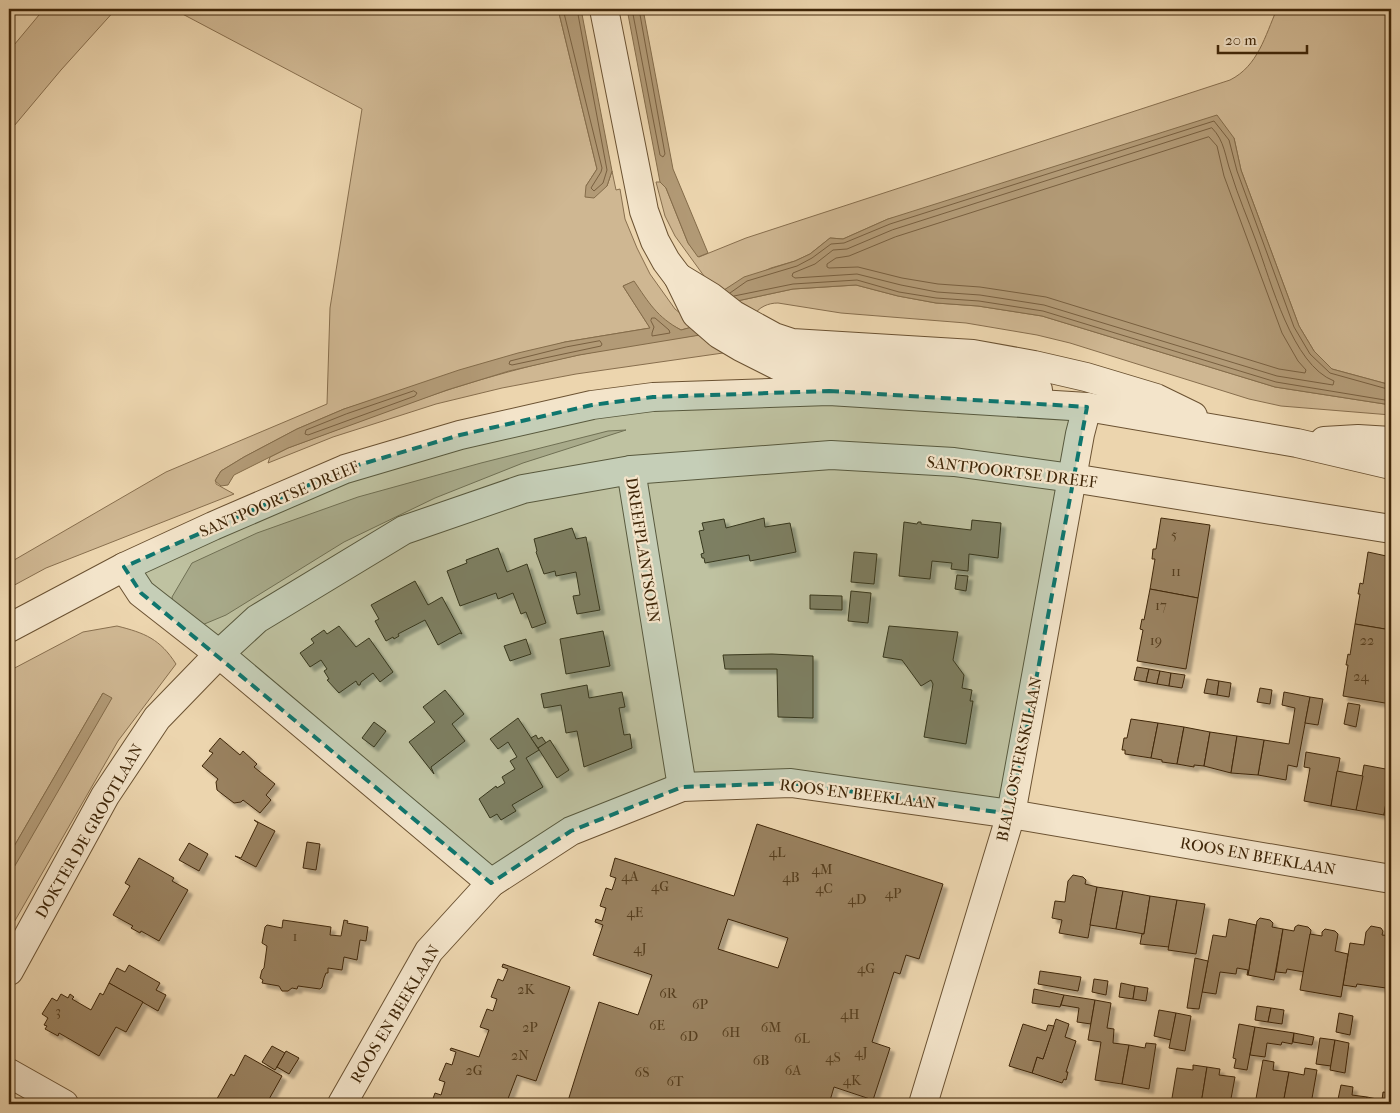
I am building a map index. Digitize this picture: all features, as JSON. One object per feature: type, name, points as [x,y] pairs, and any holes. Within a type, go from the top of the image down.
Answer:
[{"type":"street","points":[[604,9],[644,210],[655,241],[666,261],[703,305],[726,325],[741,347],[829,391]]},
{"type":"street","points":[[726,325],[792,343],[973,354],[1034,365],[1086,377],[1156,398],[1224,431]]},
{"type":"street","name":"SANTPOORTSE DREEF","points":[[653,397],[727,378],[786,370],[878,369],[946,372],[984,377],[1036,390],[1087,407]]},
{"type":"street","name":"SANTPOORTSE DREEF","points":[[9,628],[124,567],[345,469],[460,435],[592,405],[653,397],[829,391],[1087,407],[1297,443],[1391,465]]},
{"type":"street","name":"BIALLOSTERSKILAAN","points":[[923,1104],[1011,814],[1072,478],[1087,407]]},
{"type":"street","name":"SANTPOORTSE DREEF","points":[[1297,443],[1358,439],[1391,441]]},
{"type":"street","name":"SANTPOORTSE DREEF","points":[[631,470],[832,455],[954,462],[1072,478],[1391,529]]},
{"type":"street","name":"DREEFPLANTSOEN","points":[[219,654],[257,619],[404,530],[523,489],[631,470],[682,787]]},
{"type":"street","points":[[124,567],[141,593],[219,654],[491,883]]},
{"type":"street","name":"DOKTER DE GROOTLAAN","points":[[9,971],[105,796],[157,718],[219,654]]},
{"type":"street","name":"ROOS EN BEEKLAAN","points":[[342,1104],[429,951],[491,883],[570,831],[682,787],[791,783],[1011,814],[1391,879]]},
{"type":"street","points":[[9,1073],[64,1104]]},
{"type":"highlighted area","points":[[829,391],[1087,407],[1011,814],[791,783],[682,787],[571,831],[491,883],[141,593],[124,567],[345,469],[460,435],[592,405],[653,397]]},
{"type":"shaded area","points":[[44,9],[116,9],[9,132],[9,51]]},
{"type":"shaded area","points":[[173,9],[558,9],[597,169],[586,186],[607,186],[612,171],[616,190],[620,189],[625,219],[650,274],[675,309],[696,326],[681,330],[666,322],[653,309],[633,282],[623,286],[650,328],[565,342],[344,409],[297,429],[221,471],[216,479],[216,484],[234,494],[46,568],[9,588],[9,563],[166,472],[327,404],[330,308],[362,109]]},
{"type":"shaded area","points":[[1277,9],[1391,9],[1391,385],[1332,369],[1314,351],[1299,326],[1241,170],[1234,138],[888,219],[843,239],[830,238],[810,254],[795,261],[771,268],[724,290],[717,289],[704,276],[675,236],[665,216],[656,182],[660,182],[666,188],[688,243],[699,257],[746,238],[1230,80],[1240,74],[1254,59]]},
{"type":"shaded area","points":[[856,285],[898,296],[936,303],[978,306],[1042,316],[1275,387],[1391,405],[1391,415],[1281,406],[1249,399],[1070,343],[1037,335],[966,323],[841,313],[778,303],[764,306],[753,316],[737,301],[793,289]]},
{"type":"shaded area","points":[[706,334],[730,352],[576,374],[502,388],[436,404],[333,437],[268,463],[270,457],[288,448],[397,407],[480,380],[581,354]]},
{"type":"shaded area","points":[[626,430],[523,463],[435,498],[344,542],[226,615],[202,625],[173,602],[172,597],[192,563],[257,533],[358,497],[608,431]]},
{"type":"shaded area","points":[[117,626],[136,631],[151,638],[164,648],[176,664],[118,741],[9,931],[9,876],[103,693],[9,855],[9,671],[83,632]]},
{"type":"water","points":[[558,9],[581,9],[612,171],[607,186],[594,198],[585,197],[586,186],[597,169]]},
{"type":"water","points":[[627,9],[643,9],[673,169],[708,253],[698,257],[688,243],[666,188],[660,182]]},
{"type":"water","points":[[1217,115],[1234,138],[1241,170],[1299,326],[1314,351],[1332,369],[1391,385],[1391,405],[1275,387],[1042,316],[978,306],[936,303],[898,296],[856,285],[793,289],[737,301],[706,334],[579,355],[509,371],[447,390],[288,448],[234,475],[228,485],[221,486],[215,481],[221,471],[244,457],[297,429],[344,409],[459,370],[518,353],[565,342],[650,328],[623,286],[634,281],[649,303],[666,320],[681,330],[696,326],[724,290],[744,277],[795,261],[810,254],[830,238],[843,239],[888,219]]},
{"type":"water","points":[[103,693],[112,698],[9,876],[9,855]]},
{"type":"building","points":[[764,518],[765,527],[790,523],[796,552],[750,561],[749,555],[705,563],[701,554],[704,553],[699,531],[704,530],[702,523],[724,519],[726,528]]},
{"type":"building","points":[[1161,518],[1210,525],[1198,598],[1150,589],[1155,559],[1152,559],[1153,549],[1156,549]]},
{"type":"building","points":[[972,520],[1001,523],[998,558],[969,554],[968,571],[951,569],[952,563],[932,561],[930,579],[899,576],[904,522],[917,524],[921,522],[921,524],[971,530]]},
{"type":"building","points":[[572,528],[576,539],[586,537],[600,610],[577,614],[573,596],[580,595],[576,572],[556,576],[555,571],[544,574],[536,552],[534,539]]},
{"type":"building","points":[[498,548],[507,572],[527,564],[546,623],[532,628],[526,612],[521,614],[513,593],[498,599],[496,593],[460,606],[447,571],[467,563],[466,560]]},
{"type":"building","points":[[854,552],[877,554],[874,584],[851,582]]},
{"type":"building","points":[[1368,552],[1391,557],[1391,630],[1355,624],[1360,594],[1358,594],[1360,583],[1363,584]]},
{"type":"building","points":[[957,575],[968,576],[966,591],[955,589]]},
{"type":"building","points":[[415,581],[428,605],[442,597],[462,634],[460,633],[438,645],[425,620],[398,634],[399,636],[394,639],[393,637],[386,641],[375,621],[379,619],[371,605]]},
{"type":"building","points":[[1150,589],[1198,598],[1186,669],[1137,661],[1143,630],[1140,629],[1142,619],[1144,620]]},
{"type":"building","points":[[851,591],[871,593],[868,623],[848,621]]},
{"type":"building","points":[[810,595],[842,596],[842,610],[810,609]]},
{"type":"building","points":[[1355,624],[1391,630],[1391,704],[1343,696],[1348,665],[1346,665],[1348,654],[1350,655]]},
{"type":"building","points":[[339,626],[356,647],[369,638],[393,672],[380,682],[373,673],[361,682],[360,685],[356,681],[339,693],[327,680],[329,679],[324,671],[327,669],[321,660],[310,667],[300,653],[314,643],[311,639],[324,630],[327,634]]},
{"type":"building","points":[[889,626],[958,632],[953,660],[964,675],[962,688],[972,690],[970,701],[973,701],[966,744],[924,737],[933,684],[931,680],[921,686],[902,660],[883,657]]},
{"type":"building","points":[[603,631],[610,666],[566,674],[560,639]]},
{"type":"building","points":[[526,639],[531,654],[510,661],[504,646]]},
{"type":"building","points":[[772,654],[813,656],[813,718],[778,717],[777,669],[725,669],[723,655]]},
{"type":"building","points":[[1137,667],[1149,669],[1146,682],[1134,680]]},
{"type":"building","points":[[1149,669],[1160,671],[1157,684],[1146,682]]},
{"type":"building","points":[[1160,671],[1171,673],[1169,686],[1157,684]]},
{"type":"building","points":[[1171,673],[1185,675],[1182,688],[1169,686]]},
{"type":"building","points":[[1207,679],[1219,681],[1217,695],[1204,693]]},
{"type":"building","points":[[1219,681],[1231,683],[1229,697],[1217,695]]},
{"type":"building","points":[[587,685],[589,698],[622,692],[625,707],[619,708],[624,735],[630,734],[632,748],[584,767],[577,731],[566,733],[561,705],[544,708],[541,694]]},
{"type":"building","points":[[1260,688],[1272,690],[1270,704],[1257,702]]},
{"type":"building","points":[[445,690],[464,714],[452,724],[465,741],[431,767],[434,774],[409,742],[435,722],[423,707]]},
{"type":"building","points":[[1284,692],[1310,697],[1297,767],[1288,765],[1286,780],[1258,775],[1264,740],[1289,744],[1295,708],[1282,705]]},
{"type":"building","points":[[1310,697],[1323,699],[1318,725],[1305,723]]},
{"type":"building","points":[[1348,703],[1360,705],[1356,727],[1344,724]]},
{"type":"building","points":[[1389,710],[1391,710],[1391,724],[1387,723]]},
{"type":"building","points":[[518,718],[539,750],[526,758],[543,787],[512,805],[516,811],[501,820],[497,814],[490,818],[479,799],[496,786],[497,788],[505,783],[502,777],[515,769],[510,761],[517,757],[508,742],[498,749],[490,739]]},
{"type":"building","points":[[1131,719],[1158,723],[1151,758],[1125,754],[1125,750],[1122,750]]},
{"type":"building","points":[[374,722],[386,731],[374,747],[362,738]]},
{"type":"building","points":[[1158,723],[1184,727],[1177,764],[1151,758]]},
{"type":"building","points":[[1184,727],[1210,732],[1204,766],[1194,765],[1194,767],[1177,764]]},
{"type":"building","points":[[1210,732],[1237,736],[1231,773],[1204,766]]},
{"type":"building","points":[[536,735],[538,739],[542,737],[546,743],[538,748],[531,738]]},
{"type":"building","points":[[1237,736],[1264,740],[1258,775],[1231,773]]},
{"type":"building","points":[[220,738],[240,755],[243,751],[257,764],[254,767],[275,784],[266,795],[271,800],[260,813],[243,800],[234,803],[217,790],[216,782],[218,779],[202,766],[213,753],[209,751]]},
{"type":"building","points":[[550,740],[569,770],[557,778],[538,748]]},
{"type":"building","points":[[1306,752],[1340,758],[1331,806],[1304,801],[1310,768],[1304,767]]},
{"type":"building","points":[[1364,765],[1391,770],[1384,815],[1356,810]]},
{"type":"building","points":[[1337,771],[1363,776],[1356,810],[1331,806]]},
{"type":"building","points":[[1391,772],[1391,816],[1384,815]]},
{"type":"building","points":[[254,820],[275,831],[256,867],[235,856],[241,858],[258,823]]},
{"type":"building","points":[[757,824],[943,884],[919,959],[906,955],[900,974],[894,972],[872,1042],[890,1048],[873,1100],[834,1087],[829,1104],[567,1104],[599,1002],[638,1015],[652,975],[593,955],[603,925],[595,922],[596,919],[602,921],[606,908],[600,906],[606,888],[612,890],[616,878],[610,876],[615,858],[734,896]],"holes":[[[728,919],[788,938],[778,968],[718,949]]]},
{"type":"building","points":[[307,842],[320,844],[316,870],[303,868]]},
{"type":"building","points":[[189,843],[208,854],[199,871],[179,860]]},
{"type":"building","points":[[139,858],[174,878],[172,881],[188,890],[159,941],[131,928],[133,926],[113,915],[130,886],[125,883]]},
{"type":"building","points":[[1073,875],[1083,877],[1086,880],[1085,884],[1097,887],[1088,938],[1059,933],[1062,920],[1052,918],[1055,901],[1065,902],[1068,881]]},
{"type":"building","points":[[1097,887],[1123,891],[1116,929],[1090,925]]},
{"type":"building","points":[[1123,891],[1150,896],[1144,934],[1116,929]]},
{"type":"building","points":[[1150,896],[1177,900],[1169,947],[1140,944],[1142,934],[1144,934]]},
{"type":"building","points":[[1177,900],[1205,904],[1196,954],[1168,950]]},
{"type":"building","points":[[1260,918],[1270,920],[1273,923],[1272,927],[1283,929],[1274,980],[1248,975],[1257,921]]},
{"type":"building","points":[[1229,919],[1256,925],[1248,975],[1248,970],[1237,968],[1236,974],[1220,972],[1216,994],[1202,992],[1213,935],[1226,937]]},
{"type":"building","points":[[283,920],[331,927],[330,935],[341,936],[344,920],[348,921],[347,923],[368,927],[366,941],[360,940],[357,960],[344,957],[342,970],[328,968],[328,973],[326,973],[320,989],[298,986],[297,989],[292,988],[288,991],[282,991],[279,986],[262,983],[263,980],[260,978],[264,968],[267,946],[262,943],[265,927],[267,925],[282,928]]},
{"type":"building","points":[[1298,925],[1308,927],[1311,930],[1304,972],[1287,969],[1286,973],[1276,972],[1283,929],[1294,931]]},
{"type":"building","points":[[1371,926],[1381,928],[1383,931],[1382,935],[1391,936],[1391,955],[1386,988],[1357,984],[1356,987],[1343,985],[1350,943],[1364,945],[1366,932]]},
{"type":"building","points":[[1325,929],[1335,931],[1338,934],[1335,951],[1348,954],[1341,997],[1300,990],[1310,934],[1322,936],[1322,932]]},
{"type":"building","points":[[1391,955],[1391,976],[1388,975]]},
{"type":"building","points":[[1195,958],[1208,961],[1199,1009],[1187,1008]]},
{"type":"building","points":[[503,964],[570,987],[536,1081],[517,1075],[506,1104],[431,1104],[435,1093],[441,1095],[445,1082],[439,1080],[446,1063],[452,1065],[456,1052],[450,1050],[451,1048],[479,1057],[489,1030],[480,1027],[487,1009],[493,1011],[497,999],[491,997],[498,979],[503,981],[508,969],[502,967]]},
{"type":"building","points":[[129,965],[160,983],[156,990],[166,995],[158,1011],[109,983],[117,968],[125,972]]},
{"type":"building","points":[[1040,971],[1081,977],[1078,991],[1038,984]]},
{"type":"building","points":[[1094,979],[1108,981],[1106,995],[1092,992]]},
{"type":"building","points":[[109,983],[143,1002],[126,1032],[116,1027],[99,1056],[59,1033],[58,1036],[45,1029],[47,1026],[44,1025],[48,1018],[42,1014],[52,998],[57,1001],[61,994],[68,998],[70,994],[74,997],[72,999],[91,1010],[100,993],[103,995]]},
{"type":"building","points":[[1121,983],[1135,986],[1133,999],[1119,997]]},
{"type":"building","points":[[1135,986],[1148,988],[1146,1001],[1133,999]]},
{"type":"building","points":[[1034,989],[1064,995],[1060,1007],[1032,1003]]},
{"type":"building","points":[[1064,995],[1095,1000],[1091,1024],[1077,1022],[1079,1008],[1061,1005]]},
{"type":"building","points":[[1095,1000],[1111,1003],[1107,1028],[1114,1029],[1113,1043],[1129,1045],[1122,1084],[1095,1080],[1101,1042],[1088,1040]]},
{"type":"building","points":[[1257,1006],[1271,1008],[1268,1022],[1255,1020]]},
{"type":"building","points":[[1271,1008],[1284,1010],[1282,1024],[1268,1022]]},
{"type":"building","points":[[1159,1010],[1176,1013],[1171,1040],[1154,1036]]},
{"type":"building","points":[[1176,1013],[1191,1016],[1185,1051],[1169,1048]]},
{"type":"building","points":[[1339,1013],[1353,1016],[1350,1035],[1336,1032]]},
{"type":"building","points":[[1056,1019],[1069,1024],[1065,1037],[1076,1041],[1066,1072],[1068,1072],[1066,1080],[1064,1079],[1062,1083],[1032,1073],[1037,1057],[1043,1059]]},
{"type":"building","points":[[1023,1024],[1046,1031],[1048,1025],[1054,1026],[1043,1059],[1037,1057],[1032,1073],[1009,1066]]},
{"type":"building","points":[[1239,1024],[1255,1027],[1247,1070],[1234,1068],[1236,1059],[1233,1058]]},
{"type":"building","points":[[1255,1027],[1294,1033],[1292,1044],[1282,1042],[1281,1045],[1267,1043],[1265,1057],[1250,1055]]},
{"type":"building","points":[[1294,1033],[1314,1037],[1312,1045],[1293,1042]]},
{"type":"building","points":[[1320,1038],[1335,1040],[1331,1066],[1316,1064]]},
{"type":"building","points":[[1335,1040],[1349,1043],[1345,1073],[1330,1070]]},
{"type":"building","points":[[1146,1043],[1156,1044],[1149,1089],[1122,1084],[1129,1045],[1145,1048]]},
{"type":"building","points":[[272,1046],[285,1053],[275,1070],[262,1062]]},
{"type":"building","points":[[286,1051],[299,1058],[289,1074],[277,1067]]},
{"type":"building","points":[[245,1055],[282,1076],[268,1101],[265,1099],[262,1104],[214,1104],[231,1074],[234,1076]]},
{"type":"building","points":[[1263,1060],[1274,1062],[1273,1070],[1289,1072],[1283,1104],[1255,1104]]},
{"type":"building","points":[[1193,1065],[1207,1067],[1201,1104],[1171,1104],[1177,1068],[1193,1070]]},
{"type":"building","points":[[1207,1067],[1220,1069],[1219,1075],[1235,1077],[1230,1104],[1201,1104]]},
{"type":"building","points":[[1305,1068],[1317,1070],[1311,1104],[1283,1104],[1289,1072],[1304,1075]]},
{"type":"building","points":[[1341,1085],[1353,1087],[1352,1095],[1367,1097],[1366,1104],[1337,1104]]},
{"type":"building","points":[[1383,1092],[1391,1093],[1391,1104],[1366,1104],[1367,1097],[1382,1100]]}]
